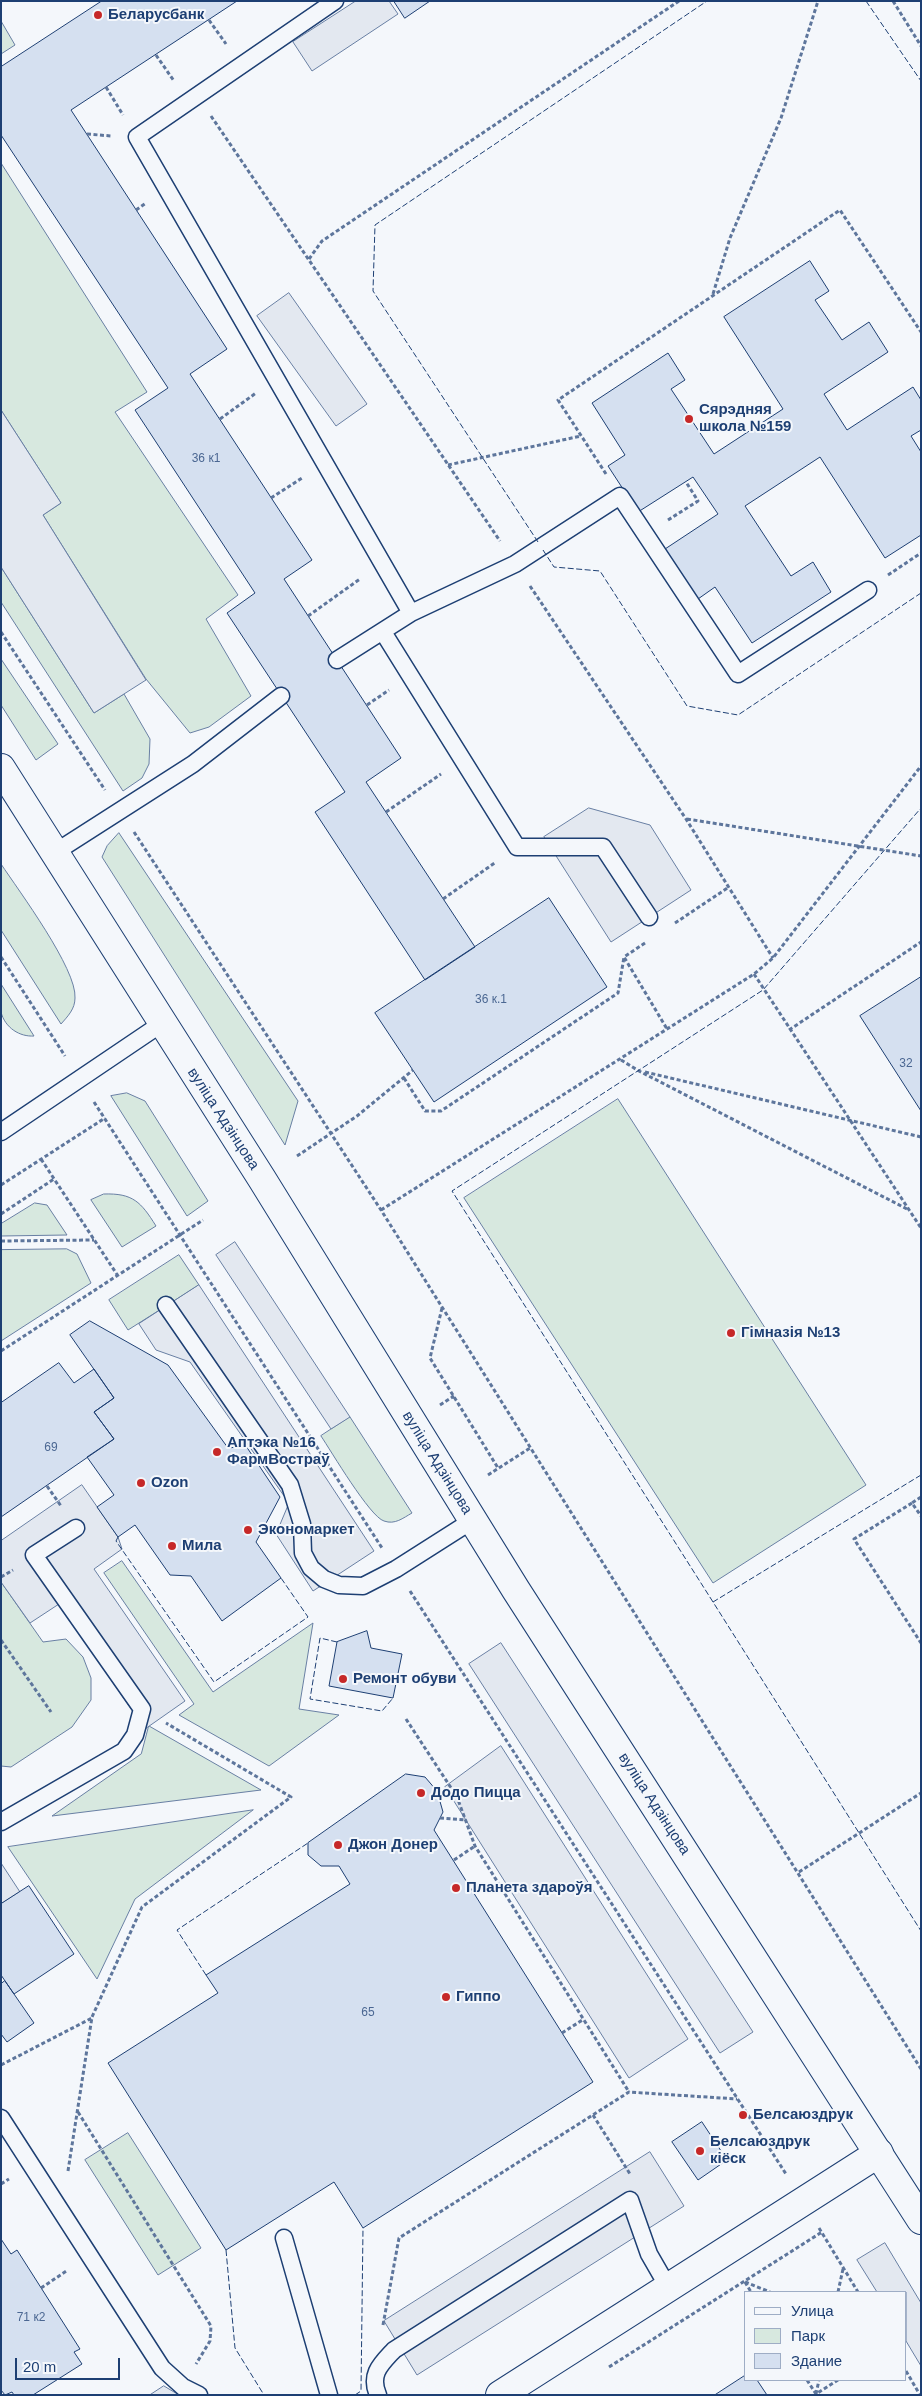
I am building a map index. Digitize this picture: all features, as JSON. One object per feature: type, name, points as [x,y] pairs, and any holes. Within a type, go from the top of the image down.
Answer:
[{"type":"main road","name":"вуліца Адзінцова","points":[[1,768],[262,1179],[473,1520],[921,2220]]},
{"type":"main road","points":[[500,2395],[879,2153]]},
{"type":"lane","points":[[335,1],[137,137],[411,613]]},
{"type":"lane","points":[[337,660],[411,613],[515,564],[620,496],[738,674],[868,590]]},
{"type":"lane","points":[[383,632],[517,847],[603,847],[649,917]]},
{"type":"lane","points":[[54,853],[193,764],[281,696]]},
{"type":"lane","points":[[1,1132],[162,1024]]},
{"type":"lane","points":[[166,1305],[290,1485],[302,1524],[303,1553],[311,1568],[324,1579],[340,1585],[363,1586],[396,1569],[473,1520]]},
{"type":"lane","points":[[1,1822],[124,1751],[135,1735],[142,1709],[34,1556],[76,1528]]},
{"type":"lane","points":[[1,2118],[177,2391],[199,2395]]},
{"type":"lane","points":[[378,2395],[375,2388],[376,2369],[394,2350],[630,2200],[649,2254],[668,2287]]},
{"type":"lane","points":[[284,2238],[329,2395]]},
{"type":"path","points":[[309,259],[322,241],[679,1]]},
{"type":"path","points":[[713,296],[730,238],[781,118],[818,1]]},
{"type":"path","points":[[893,1],[921,46]]},
{"type":"path","points":[[106,88],[137,137]]},
{"type":"path","points":[[196,95],[309,259],[686,819],[773,958]]},
{"type":"path","points":[[620,496],[558,400],[840,210],[921,332]]},
{"type":"path","points":[[220,419],[276,378]]},
{"type":"path","points":[[448,465],[580,436]]},
{"type":"path","points":[[271,498],[325,463]]},
{"type":"path","points":[[646,534],[698,501],[686,482]]},
{"type":"path","points":[[868,590],[921,553]]},
{"type":"path","points":[[308,616],[383,563]]},
{"type":"path","points":[[1,632],[381,1210],[799,1872],[921,2069]]},
{"type":"path","points":[[386,812],[462,759]]},
{"type":"path","points":[[381,1210],[621,1060],[754,974],[773,958],[921,766]]},
{"type":"path","points":[[686,819],[921,856]]},
{"type":"path","points":[[443,899],[517,847]]},
{"type":"path","points":[[672,925],[729,887]]},
{"type":"path","points":[[404,1078],[425,1111],[441,1111],[618,993],[624,957],[648,941]]},
{"type":"path","points":[[789,1030],[921,942]]},
{"type":"path","points":[[624,957],[667,1029]]},
{"type":"path","points":[[754,974],[789,1030],[921,1228]]},
{"type":"path","points":[[621,1060],[909,1210]]},
{"type":"path","points":[[297,1156],[357,1116],[413,1070]]},
{"type":"path","points":[[640,1071],[921,1137]]},
{"type":"path","points":[[1,1185],[105,1118]]},
{"type":"path","points":[[41,1159],[118,1276]]},
{"type":"path","points":[[1,1214],[54,1179]]},
{"type":"path","points":[[1,1350],[202,1220]]},
{"type":"path","points":[[1,1242],[94,1240]]},
{"type":"path","points":[[442,1308],[430,1358],[498,1468]]},
{"type":"path","points":[[488,1475],[530,1448]]},
{"type":"path","points":[[921,1497],[854,1538],[921,1643]]},
{"type":"path","points":[[912,1503],[921,1516]]},
{"type":"path","points":[[1,1640],[50,1712]]},
{"type":"path","points":[[61,2211],[92,2018],[142,1907],[291,1797],[142,1709]]},
{"type":"path","points":[[406,1719],[456,1797],[475,1846],[629,2092]]},
{"type":"path","points":[[799,1872],[921,1793]]},
{"type":"path","points":[[440,1818],[466,1820]]},
{"type":"path","points":[[454,1860],[475,1846]]},
{"type":"path","points":[[1,2065],[92,2018]]},
{"type":"path","points":[[562,2033],[584,2019]]},
{"type":"path","points":[[386,2306],[399,2238],[629,2092],[737,2099]]},
{"type":"path","points":[[78,2112],[211,2326],[210,2341],[177,2391]]},
{"type":"path","points":[[593,2115],[634,2181]]},
{"type":"path","points":[[803,2201],[857,2291]]},
{"type":"path","points":[[605,2369],[822,2232]]},
{"type":"path","points":[[41,2288],[90,2256]]},
{"type":"path","points":[[838,2291],[843,2268]]},
{"type":"path","points":[[744,2281],[750,2291]]},
{"type":"path","points":[[744,2281],[768,2291]]},
{"type":"path","points":[[907,2373],[920,2395]]},
{"type":"path","points":[[808,2381],[816,2394]]},
{"type":"path","points":[[816,2394],[819,2381]]},
{"type":"path","points":[[816,2394],[836,2381]]},
{"type":"green space","points":[[1,21],[15,45],[1,54]]},
{"type":"green space","points":[[1,163],[147,392],[115,412],[238,595],[206,619],[251,696],[209,727],[190,733],[146,679],[43,515],[61,503],[1,410]]},
{"type":"green space","points":[[1,567],[94,713],[124,694],[150,739],[149,764],[142,778],[123,791],[1,602]]},
{"type":"green space","points":[[1,659],[58,744],[36,760],[1,705]]},
{"type":"green space","points":[[119,833],[298,1101],[285,1145],[102,857],[107,846]]},
{"type":"green space","points":[[1,864],[46,930],[67,969],[73,985],[74,1006],[61,1024],[1,930]]},
{"type":"green space","points":[[1,984],[34,1036],[18,1033],[6,1023],[1,1012]]},
{"type":"green space","points":[[127,1093],[145,1101],[208,1201],[187,1216],[111,1096]]},
{"type":"green space","points":[[618,1099],[866,1485],[713,1583],[464,1198]]},
{"type":"green space","points":[[104,1194],[129,1197],[141,1205],[156,1226],[122,1247],[91,1200]]},
{"type":"green space","points":[[35,1203],[47,1205],[67,1235],[1,1236],[1,1224]]},
{"type":"green space","points":[[67,1249],[77,1254],[91,1283],[1,1341],[1,1250]]},
{"type":"green space","points":[[179,1255],[199,1285],[128,1330],[109,1300]]},
{"type":"green space","points":[[350,1417],[412,1513],[402,1519],[388,1522],[378,1517],[361,1496],[321,1436]]},
{"type":"green space","points":[[122,1561],[213,1692],[313,1623],[299,1709],[339,1715],[269,1766],[179,1715],[194,1704],[104,1573]]},
{"type":"green space","points":[[1,1582],[43,1642],[66,1639],[83,1657],[91,1678],[91,1700],[72,1727],[11,1767],[1,1766]]},
{"type":"green space","points":[[149,1726],[261,1790],[52,1816],[141,1754]]},
{"type":"green space","points":[[253,1810],[135,1899],[97,1979],[8,1847]]},
{"type":"green space","points":[[128,2133],[201,2248],[158,2275],[85,2160]]},
{"type":"shaded area","points":[[356,1],[389,1],[398,14],[312,71],[293,42]]},
{"type":"shaded area","points":[[289,293],[367,404],[336,426],[257,316]]},
{"type":"shaded area","points":[[1,410],[61,503],[43,515],[146,680],[94,713],[1,567]]},
{"type":"shaded area","points":[[589,808],[650,825],[691,890],[611,942],[544,837]]},
{"type":"shaded area","points":[[235,1242],[350,1417],[331,1429],[216,1255]]},
{"type":"shaded area","points":[[199,1285],[374,1551],[313,1591],[276,1534],[289,1503],[190,1362],[156,1350],[139,1324]]},
{"type":"shaded area","points":[[82,1485],[118,1537],[122,1549],[94,1569],[185,1701],[145,1729],[59,1604],[30,1623],[1,1582],[1,1541]]},
{"type":"shaded area","points":[[501,1643],[753,2032],[720,2053],[469,1664]]},
{"type":"shaded area","points":[[501,1746],[688,2039],[629,2078],[445,1787]]},
{"type":"shaded area","points":[[1,1863],[20,1892],[1,1904]]},
{"type":"shaded area","points":[[650,2152],[684,2206],[417,2375],[384,2321]]},
{"type":"shaded area","points":[[885,2243],[921,2303],[921,2366],[907,2343],[907,2291],[876,2291],[857,2260]]},
{"type":"shaded area","points":[[164,2386],[179,2395],[150,2395]]},
{"type":"building","points":[[102,1],[237,1],[71,110],[227,349],[190,374],[312,560],[284,579],[401,758],[366,782],[475,947],[425,980],[315,812],[345,792],[227,613],[255,593],[135,410],[168,388],[1,135],[1,67]]},
{"type":"building","points":[[394,1],[430,1],[405,18]]},
{"type":"building","points":[[810,261],[829,291],[815,300],[842,340],[869,322],[888,352],[824,394],[847,430],[913,387],[921,400],[921,430],[911,436],[921,452],[921,535],[885,558],[820,457],[745,506],[791,576],[813,562],[831,592],[752,643],[715,587],[698,599],[665,549],[718,514],[693,477],[638,512],[608,466],[625,455],[592,403],[668,353],[685,380],[671,389],[714,454],[783,409],[724,317]]},
{"type":"building","points":[[549,898],[607,987],[434,1102],[375,1013]]},
{"type":"building","points":[[921,977],[921,1111],[860,1016]]},
{"type":"building","points":[[90,1321],[168,1365],[228,1448],[246,1446],[280,1497],[256,1542],[281,1578],[222,1621],[191,1576],[170,1575],[135,1525],[118,1537],[97,1507],[114,1495],[87,1457],[114,1439],[94,1412],[114,1398],[70,1335]]},
{"type":"building","points":[[59,1363],[74,1383],[94,1369],[114,1398],[94,1412],[114,1439],[1,1517],[1,1403]]},
{"type":"building","points":[[367,1631],[371,1648],[402,1654],[393,1698],[329,1686],[337,1642]]},
{"type":"building","points":[[406,1774],[425,1777],[437,1791],[443,1812],[434,1830],[593,2082],[363,2228],[334,2182],[226,2250],[108,2063],[218,1993],[206,1975],[350,1884],[339,1866],[321,1866],[308,1855],[308,1843]]},
{"type":"building","points":[[29,1886],[74,1954],[14,1994],[1,1975],[1,1904]]},
{"type":"building","points":[[5,1981],[34,2023],[7,2042],[1,2034],[1,1984]]},
{"type":"building","name":"Белсаюздрук кіёск","points":[[702,2122],[727,2160],[698,2180],[672,2142]]},
{"type":"building","points":[[1,2239],[11,2254],[17,2250],[80,2349],[74,2352],[82,2364],[33,2395],[14,2395],[12,2392],[5,2395],[1,2390]]},
{"type":"building","points":[[744,2376],[744,2381],[758,2381],[767,2395],[715,2395]]},
{"type":"fence","points":[[538,542],[373,291],[375,225],[707,1]]},
{"type":"fence","points":[[866,1],[921,81]]},
{"type":"fence","points":[[543,550],[554,567],[600,571],[687,706],[738,715],[921,593]]},
{"type":"fence","points":[[713,1602],[452,1191],[763,990],[921,808]]},
{"type":"fence","points":[[921,1475],[713,1602],[921,1931]]},
{"type":"fence","points":[[118,1537],[116,1541],[214,1682],[308,1617],[281,1578]]},
{"type":"fence","points":[[337,1642],[320,1638],[310,1699],[382,1711],[393,1698]]},
{"type":"fence","points":[[206,1975],[177,1930],[308,1843]]},
{"type":"fence","points":[[355,2395],[361,2391],[363,2228]]},
{"type":"fence","points":[[226,2250],[235,2348],[264,2395]]},
{"type":"place","name":"Беларусбанк","points":[[98,15]]},
{"type":"place","name":"Сярэдняя школа №159","points":[[689,419]]},
{"type":"place","name":"Гімназія №13","points":[[731,1333]]},
{"type":"place","name":"Аптэка №16 ФармВостраў","points":[[217,1452]]},
{"type":"place","name":"Ozon","points":[[141,1483]]},
{"type":"place","name":"Экономаркет","points":[[248,1530]]},
{"type":"place","name":"Мила","points":[[172,1546]]},
{"type":"place","name":"Ремонт обуви","points":[[343,1679]]},
{"type":"place","name":"Додо Пицца","points":[[421,1793]]},
{"type":"place","name":"Джон Донер","points":[[338,1845]]},
{"type":"place","name":"Планета здароўя","points":[[456,1888]]},
{"type":"place","name":"Гиппо","points":[[446,1997]]},
{"type":"place","name":"Белсаюздрук","points":[[743,2115]]},
{"type":"place","name":"Белсаюздрук кіёск","points":[[700,2151]]}]
